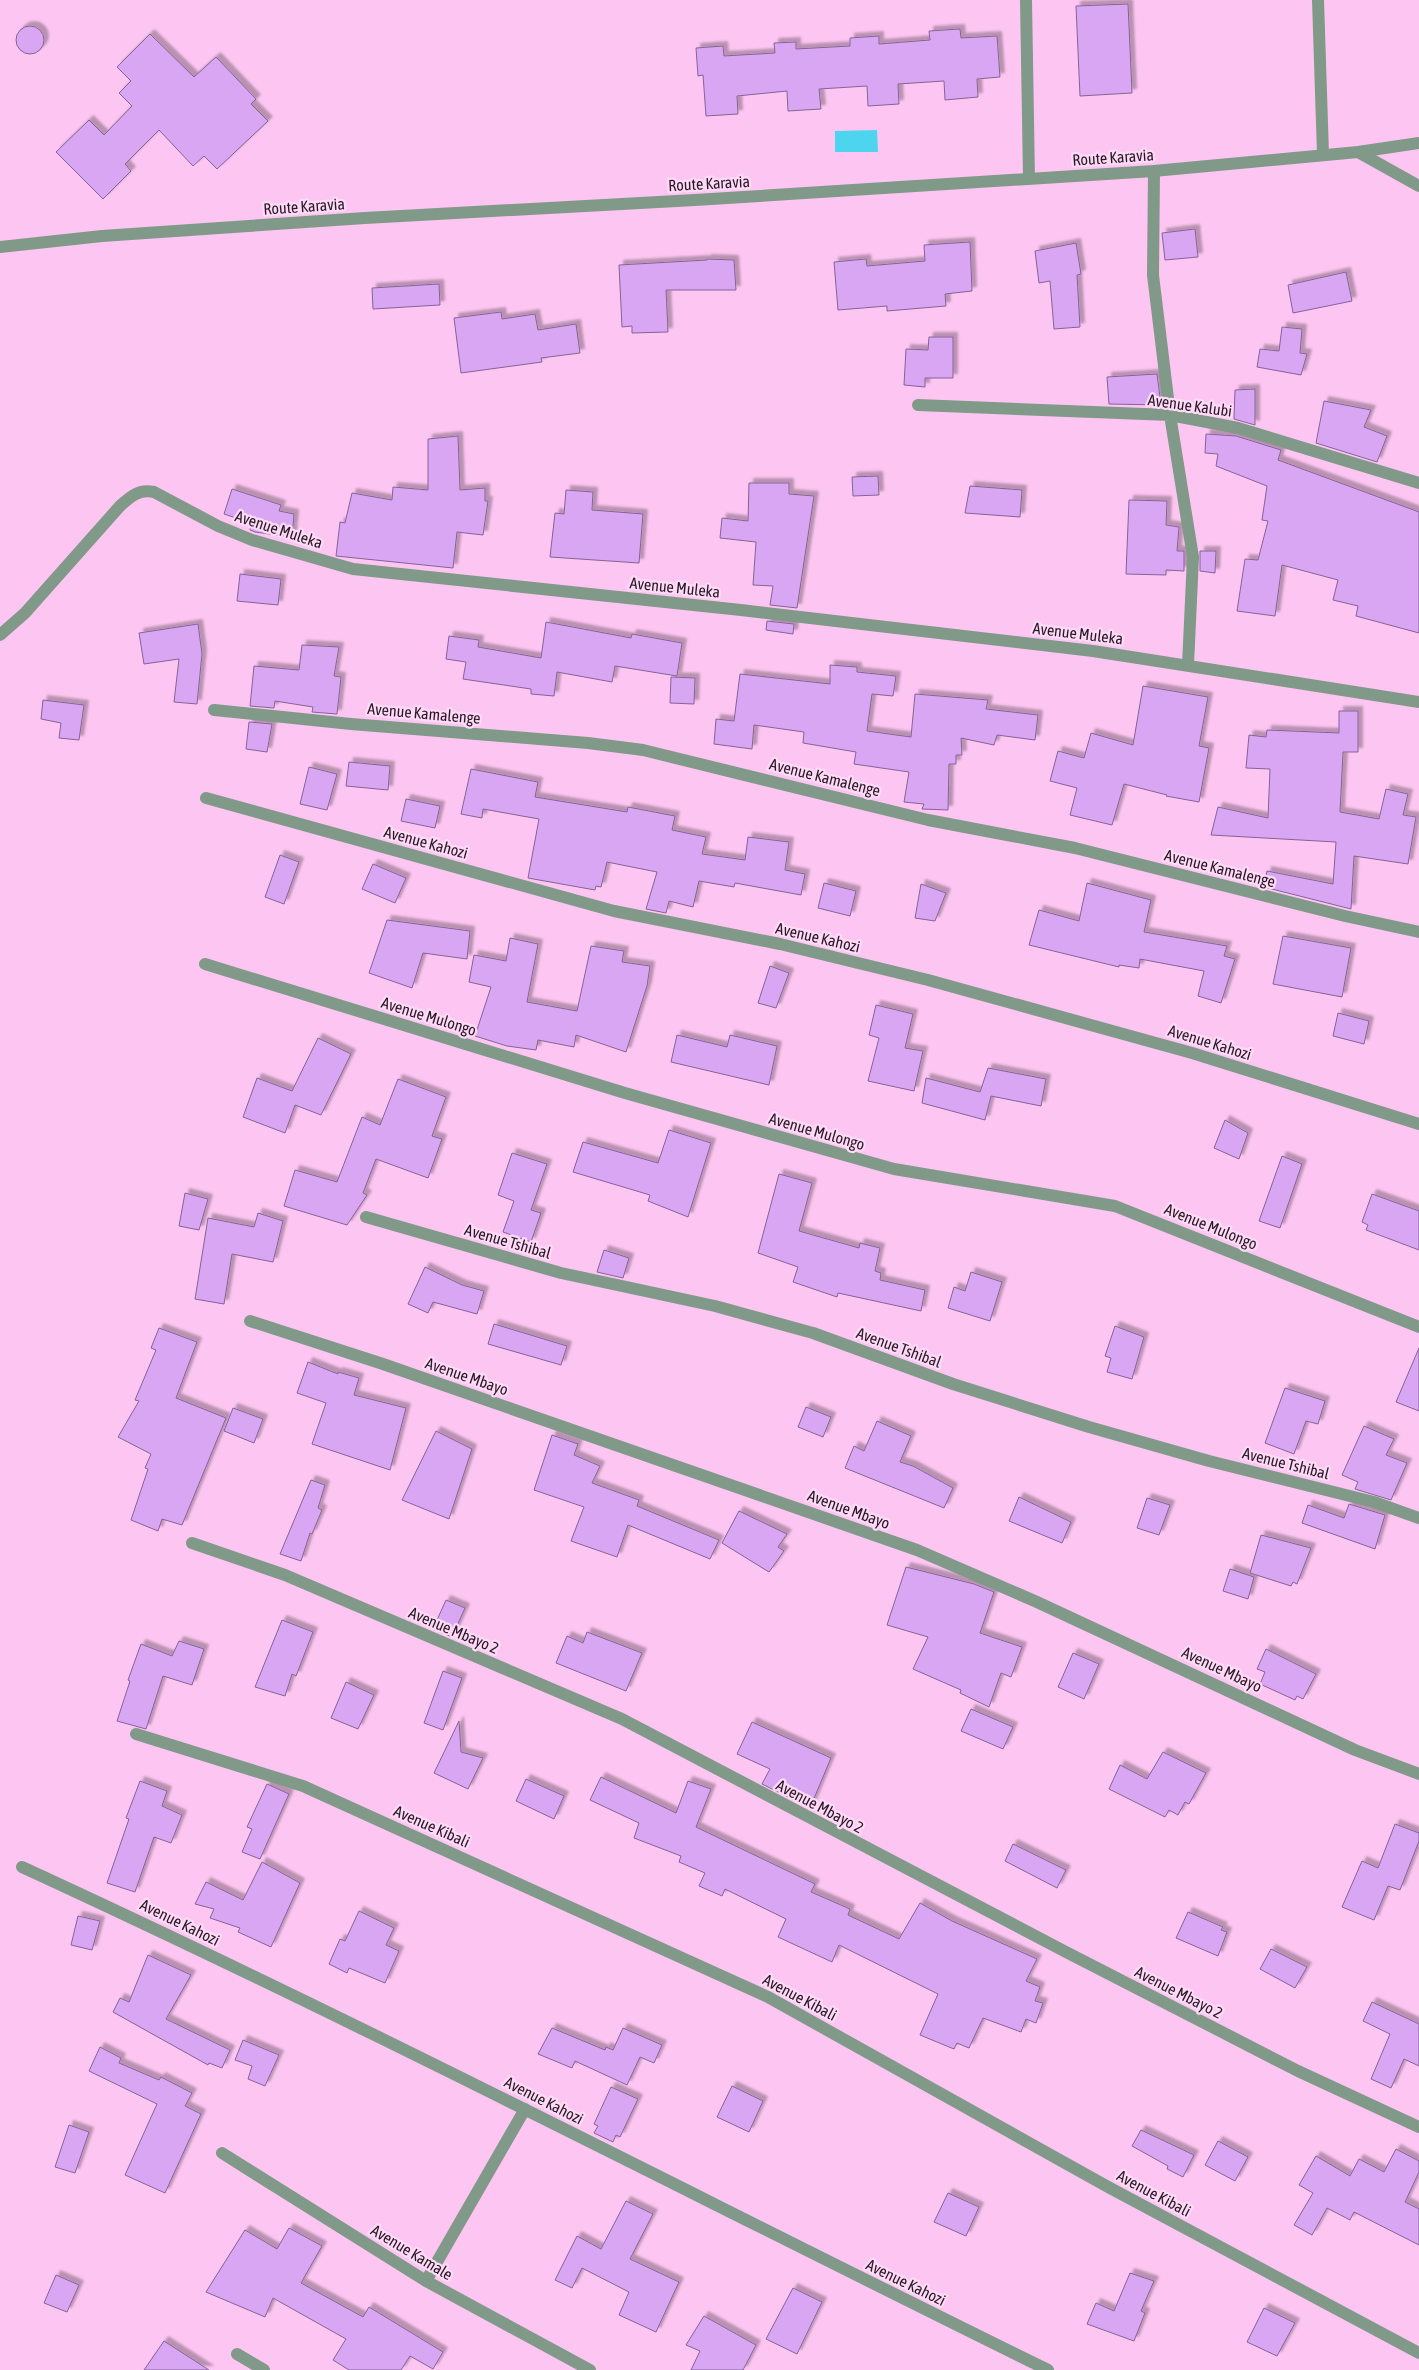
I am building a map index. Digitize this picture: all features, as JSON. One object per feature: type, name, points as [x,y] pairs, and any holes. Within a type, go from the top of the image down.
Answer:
[{"type":"street","points":[[1026,0],[1028,178]]},
{"type":"street","points":[[1318,0],[1323,154]]},
{"type":"street","name":"Route Karavia","points":[[0,247],[102,236],[346,219],[696,200],[1154,171],[1358,152],[1419,143]]},
{"type":"street","points":[[1358,152],[1419,186]]},
{"type":"street","points":[[1154,171],[1153,275],[1170,415],[1193,557],[1188,665]]},
{"type":"street","name":"Avenue Kalubi","points":[[918,405],[1170,415],[1238,428],[1419,483]]},
{"type":"street","name":"Avenue Muleka","points":[[0,635],[25,612],[120,506],[132,495],[144,490],[154,492],[218,526],[252,540],[353,568],[957,635],[1188,665],[1419,702]]},
{"type":"street","name":"Avenue Kamalenge","points":[[214,710],[351,724],[588,743],[643,750],[928,820],[1075,848],[1345,916],[1419,932]]},
{"type":"street","name":"Avenue Kahozi","points":[[206,798],[614,910],[780,944],[928,980],[1192,1053],[1419,1124]]},
{"type":"street","name":"Avenue Mulongo","points":[[204,964],[625,1094],[894,1169],[1115,1206],[1419,1327]]},
{"type":"street","name":"Avenue Tshibal","points":[[366,1217],[561,1274],[715,1306],[804,1331],[953,1384],[1089,1427],[1209,1461],[1374,1502],[1419,1518]]},
{"type":"street","name":"Avenue Mbayo","points":[[250,1321],[383,1364],[917,1550],[1055,1610],[1355,1750],[1419,1774]]},
{"type":"street","name":"Avenue Mbayo 2","points":[[192,1543],[285,1575],[622,1719],[1289,2067],[1419,2127]]},
{"type":"street","name":"Avenue Kibali","points":[[136,1734],[303,1786],[768,1997],[1110,2188],[1419,2353]]},
{"type":"street","name":"Avenue Kahozi","points":[[22,1866],[390,2041],[812,2254],[1048,2370]]},
{"type":"street","points":[[426,2281],[525,2109]]},
{"type":"street","name":"Avenue Kamale","points":[[222,2153],[426,2281],[590,2370]]},
{"type":"street","points":[[237,2354],[264,2370]]},
{"type":"water","points":[[877,130],[878,152],[835,152],[835,131]]},
{"type":"building","points":[[1128,4],[1132,93],[1080,96],[1076,6]]},
{"type":"building","points":[[30,26],[40,30],[44,40],[40,50],[30,54],[20,50],[16,40],[20,30]]},
{"type":"building","points":[[960,29],[961,38],[997,36],[1000,77],[977,79],[978,97],[945,100],[944,81],[898,84],[899,104],[868,106],[867,86],[819,89],[821,109],[788,111],[787,91],[737,96],[738,114],[706,116],[703,75],[698,76],[696,48],[723,46],[724,56],[775,53],[774,43],[796,42],[796,49],[850,46],[850,38],[879,36],[879,44],[930,40],[929,31]]},
{"type":"building","points":[[150,34],[194,77],[216,57],[256,99],[251,104],[268,121],[217,169],[204,156],[193,166],[159,130],[125,164],[131,171],[103,199],[56,152],[89,120],[104,135],[132,106],[119,93],[131,81],[117,67]]},
{"type":"building","points":[[1195,229],[1198,257],[1165,260],[1162,233]]},
{"type":"building","points":[[970,242],[972,291],[945,294],[946,306],[887,311],[887,306],[838,310],[834,262],[866,259],[867,266],[925,261],[924,245]]},
{"type":"building","points":[[1076,243],[1081,274],[1077,275],[1080,327],[1054,329],[1050,281],[1039,283],[1035,251]]},
{"type":"building","points":[[707,259],[734,260],[736,290],[666,290],[668,332],[632,333],[632,326],[622,327],[619,265]]},
{"type":"building","points":[[1346,272],[1352,301],[1293,313],[1288,285]]},
{"type":"building","points":[[439,284],[440,305],[373,309],[372,288]]},
{"type":"building","points":[[501,312],[502,319],[535,314],[538,330],[576,324],[580,353],[541,358],[542,362],[461,373],[454,318]]},
{"type":"building","points":[[1282,327],[1302,329],[1300,353],[1307,354],[1301,375],[1257,367],[1260,349],[1279,351]]},
{"type":"building","points":[[929,337],[953,337],[953,378],[925,378],[925,387],[904,385],[906,349],[928,350]]},
{"type":"building","points":[[1157,374],[1161,405],[1109,404],[1107,377]]},
{"type":"building","points":[[1255,389],[1255,425],[1234,419],[1235,390]]},
{"type":"building","points":[[1324,401],[1371,410],[1364,427],[1387,436],[1377,462],[1316,443]]},
{"type":"building","points":[[1206,434],[1236,436],[1281,450],[1278,460],[1419,512],[1419,633],[1356,616],[1358,606],[1333,600],[1338,580],[1282,565],[1275,616],[1237,611],[1245,559],[1258,560],[1268,521],[1262,520],[1267,486],[1216,466],[1218,454],[1205,453]]},
{"type":"building","points":[[458,436],[460,490],[485,488],[485,501],[488,501],[483,535],[457,532],[453,568],[336,556],[340,522],[345,523],[352,493],[392,500],[393,487],[428,490],[428,439]]},
{"type":"building","points":[[878,476],[879,495],[853,496],[852,477]]},
{"type":"building","points":[[749,483],[789,483],[789,494],[814,496],[797,608],[770,605],[773,586],[753,585],[756,542],[720,538],[722,518],[748,521]]},
{"type":"building","points":[[970,486],[1022,490],[1020,517],[965,513]]},
{"type":"building","points":[[232,489],[281,505],[279,511],[294,514],[292,537],[255,532],[250,530],[251,523],[224,514]]},
{"type":"building","points":[[566,490],[593,492],[592,510],[643,514],[639,563],[550,557],[555,513],[564,514]]},
{"type":"building","points":[[1129,500],[1167,501],[1166,525],[1179,527],[1177,551],[1184,551],[1184,571],[1166,570],[1166,575],[1126,574]]},
{"type":"building","points":[[1200,551],[1216,551],[1215,573],[1200,571]]},
{"type":"building","points":[[240,574],[281,579],[278,605],[237,601]]},
{"type":"building","points":[[767,621],[794,624],[793,634],[766,630]]},
{"type":"building","points":[[546,622],[631,638],[632,634],[682,643],[677,676],[615,666],[612,682],[557,672],[554,696],[531,694],[531,689],[463,679],[466,662],[446,659],[449,636],[479,640],[478,647],[541,658]]},
{"type":"building","points":[[198,624],[202,654],[197,704],[174,702],[179,659],[144,664],[139,633]]},
{"type":"building","points":[[302,645],[339,647],[334,676],[341,677],[337,714],[312,712],[313,707],[275,701],[274,708],[250,706],[254,666],[299,670]]},
{"type":"building","points":[[830,665],[857,667],[857,672],[896,676],[893,696],[872,694],[867,731],[911,737],[915,694],[988,700],[986,709],[1038,715],[1035,740],[997,735],[994,745],[961,738],[962,755],[956,755],[956,764],[949,764],[948,810],[922,809],[924,804],[904,802],[909,772],[854,764],[856,752],[803,743],[804,732],[754,725],[752,749],[714,744],[716,719],[734,721],[740,674],[830,684]]},
{"type":"building","points":[[671,677],[695,678],[694,704],[670,703]]},
{"type":"building","points":[[1143,686],[1208,697],[1199,746],[1209,748],[1199,802],[1166,796],[1124,784],[1112,825],[1070,815],[1077,788],[1050,781],[1058,751],[1084,758],[1091,733],[1133,745]]},
{"type":"building","points":[[43,700],[84,705],[79,740],[59,738],[61,723],[41,719]]},
{"type":"building","points":[[1339,711],[1358,711],[1358,752],[1343,752],[1340,812],[1379,819],[1386,789],[1408,794],[1403,815],[1416,817],[1408,864],[1354,856],[1351,909],[1264,887],[1267,871],[1333,884],[1336,842],[1211,835],[1218,807],[1268,818],[1270,769],[1246,768],[1249,735],[1266,737],[1267,730],[1339,733]]},
{"type":"building","points":[[249,722],[272,724],[267,752],[246,749]]},
{"type":"building","points":[[349,762],[390,766],[388,790],[346,786]]},
{"type":"building","points":[[309,767],[337,774],[327,810],[300,804]]},
{"type":"building","points":[[471,769],[538,782],[535,797],[627,812],[628,807],[675,816],[672,830],[706,837],[702,854],[745,860],[748,837],[789,842],[785,870],[805,874],[801,895],[735,883],[734,887],[699,881],[693,907],[669,901],[666,913],[646,909],[657,872],[607,862],[601,887],[596,886],[595,890],[528,878],[539,819],[483,809],[482,818],[461,814]]},
{"type":"building","points":[[406,799],[440,806],[435,828],[401,821]]},
{"type":"building","points":[[280,855],[299,862],[284,904],[265,897]]},
{"type":"building","points":[[373,864],[406,878],[395,903],[362,889]]},
{"type":"building","points":[[824,883],[856,891],[850,916],[818,908]]},
{"type":"building","points":[[1087,883],[1151,900],[1144,932],[1227,946],[1224,956],[1235,959],[1221,1003],[1198,996],[1204,971],[1140,959],[1139,968],[1119,965],[1119,967],[1029,945],[1039,910],[1079,921]]},
{"type":"building","points":[[921,884],[946,893],[935,921],[915,918]]},
{"type":"building","points":[[387,920],[470,931],[467,959],[423,953],[412,988],[369,973]]},
{"type":"building","points":[[1283,936],[1351,948],[1342,997],[1273,984]]},
{"type":"building","points":[[510,938],[538,944],[527,1002],[577,1011],[591,946],[624,951],[622,962],[650,966],[647,986],[626,1052],[576,1035],[574,1047],[538,1040],[536,1050],[507,1046],[475,1036],[491,987],[469,982],[474,955],[506,961]]},
{"type":"building","points":[[770,966],[789,973],[776,1008],[758,1003]]},
{"type":"building","points":[[876,1005],[913,1014],[905,1048],[923,1051],[914,1091],[868,1081],[879,1038],[869,1035]]},
{"type":"building","points":[[1338,1013],[1369,1021],[1364,1044],[1333,1036]]},
{"type":"building","points":[[677,1035],[727,1047],[730,1035],[777,1046],[769,1085],[671,1062]]},
{"type":"building","points":[[318,1038],[351,1054],[321,1115],[295,1105],[285,1133],[243,1117],[257,1078],[292,1091]]},
{"type":"building","points":[[988,1068],[1046,1079],[1041,1106],[991,1096],[985,1120],[922,1103],[926,1078],[980,1092]]},
{"type":"building","points":[[398,1079],[446,1097],[432,1136],[442,1139],[428,1178],[376,1159],[363,1193],[367,1195],[347,1225],[284,1206],[295,1170],[337,1182],[362,1117],[380,1125]]},
{"type":"building","points":[[1225,1120],[1248,1133],[1239,1159],[1214,1148]]},
{"type":"building","points":[[669,1130],[711,1143],[688,1217],[648,1201],[650,1195],[573,1172],[583,1142],[658,1163]]},
{"type":"building","points":[[512,1153],[547,1164],[531,1210],[541,1213],[531,1242],[503,1232],[514,1201],[498,1195]]},
{"type":"building","points":[[1282,1156],[1302,1164],[1280,1228],[1259,1221]]},
{"type":"building","points":[[779,1174],[812,1183],[799,1231],[859,1248],[860,1243],[880,1248],[875,1271],[881,1273],[880,1280],[925,1290],[921,1311],[838,1293],[837,1297],[793,1282],[798,1267],[758,1253]]},
{"type":"building","points":[[185,1193],[208,1199],[199,1230],[179,1226]]},
{"type":"building","points":[[1372,1194],[1419,1211],[1419,1250],[1366,1230],[1368,1225],[1362,1222]]},
{"type":"building","points":[[258,1213],[283,1221],[273,1262],[232,1254],[224,1304],[195,1299],[208,1218],[254,1227]]},
{"type":"building","points":[[604,1250],[629,1258],[623,1278],[597,1272]]},
{"type":"building","points":[[425,1267],[462,1285],[484,1291],[477,1314],[433,1302],[428,1313],[408,1304]]},
{"type":"building","points":[[971,1272],[1002,1282],[990,1321],[948,1308],[954,1287],[965,1291]]},
{"type":"building","points":[[494,1324],[567,1346],[561,1365],[488,1344]]},
{"type":"building","points":[[1115,1326],[1144,1337],[1132,1379],[1107,1372],[1111,1358],[1105,1356]]},
{"type":"building","points":[[159,1328],[197,1342],[176,1398],[226,1418],[182,1525],[162,1519],[158,1531],[131,1520],[148,1469],[145,1468],[151,1454],[118,1437],[139,1401],[135,1400],[156,1350],[151,1348]]},
{"type":"building","points":[[1419,1348],[1419,1411],[1396,1402]]},
{"type":"building","points":[[308,1362],[338,1374],[338,1372],[359,1378],[354,1395],[406,1408],[390,1470],[312,1444],[326,1403],[297,1393]]},
{"type":"building","points":[[1285,1388],[1325,1401],[1318,1424],[1306,1421],[1294,1454],[1265,1443]]},
{"type":"building","points":[[806,1407],[831,1417],[823,1437],[798,1427]]},
{"type":"building","points":[[233,1408],[263,1419],[254,1443],[224,1431]]},
{"type":"building","points":[[877,1421],[911,1436],[900,1462],[913,1466],[953,1488],[944,1508],[845,1468],[854,1446],[864,1451]]},
{"type":"building","points":[[1364,1426],[1394,1439],[1386,1455],[1407,1463],[1391,1500],[1355,1489],[1358,1482],[1342,1475]]},
{"type":"building","points":[[436,1431],[472,1449],[449,1519],[402,1500]]},
{"type":"building","points":[[552,1435],[578,1444],[574,1455],[600,1466],[592,1483],[639,1500],[637,1506],[719,1540],[710,1559],[628,1525],[617,1557],[571,1541],[584,1507],[534,1490]]},
{"type":"building","points":[[311,1480],[325,1485],[318,1508],[322,1510],[312,1534],[310,1533],[301,1561],[280,1554]]},
{"type":"building","points":[[1019,1497],[1071,1522],[1062,1543],[1009,1521]]},
{"type":"building","points":[[1147,1498],[1170,1505],[1159,1535],[1137,1528]]},
{"type":"building","points":[[1349,1504],[1385,1515],[1375,1549],[1302,1523],[1308,1505],[1344,1518]]},
{"type":"building","points":[[739,1511],[787,1534],[778,1547],[784,1551],[769,1572],[722,1543]]},
{"type":"building","points":[[1261,1535],[1311,1548],[1297,1584],[1293,1582],[1291,1586],[1250,1573]]},
{"type":"building","points":[[906,1567],[974,1584],[994,1592],[980,1633],[1022,1647],[1011,1677],[1001,1673],[989,1707],[960,1693],[961,1690],[913,1669],[928,1637],[887,1625]]},
{"type":"building","points":[[1230,1569],[1254,1577],[1248,1599],[1223,1591]]},
{"type":"building","points":[[446,1600],[465,1608],[452,1637],[433,1629]]},
{"type":"building","points":[[282,1620],[313,1632],[296,1676],[292,1674],[285,1696],[255,1687]]},
{"type":"building","points":[[587,1632],[642,1653],[626,1691],[556,1663],[567,1636],[583,1643]]},
{"type":"building","points":[[179,1641],[204,1649],[192,1685],[163,1676],[146,1729],[117,1721],[130,1681],[128,1680],[141,1644],[172,1656]]},
{"type":"building","points":[[1266,1649],[1316,1674],[1303,1699],[1297,1696],[1295,1700],[1260,1684],[1265,1672],[1257,1669]]},
{"type":"building","points":[[1073,1653],[1099,1664],[1084,1699],[1058,1687]]},
{"type":"building","points":[[443,1671],[462,1678],[443,1730],[424,1723]]},
{"type":"building","points":[[346,1682],[374,1695],[358,1729],[331,1718]]},
{"type":"building","points":[[971,1709],[1013,1727],[1003,1749],[961,1731]]},
{"type":"building","points":[[459,1721],[461,1752],[483,1758],[468,1789],[434,1773]]},
{"type":"building","points":[[752,1722],[831,1758],[810,1808],[762,1784],[770,1769],[737,1754]]},
{"type":"building","points":[[1163,1752],[1206,1773],[1189,1804],[1185,1802],[1178,1815],[1169,1810],[1165,1817],[1109,1789],[1120,1765],[1147,1779]]},
{"type":"building","points":[[601,1777],[676,1813],[688,1781],[711,1789],[696,1827],[815,1884],[811,1892],[850,1909],[848,1915],[899,1939],[920,1903],[952,1921],[1037,1959],[1026,1981],[1040,1987],[1035,2001],[1043,2003],[1036,2023],[1026,2019],[1021,2032],[983,2018],[969,2048],[957,2043],[954,2049],[920,2035],[938,1994],[839,1945],[832,1962],[778,1937],[786,1919],[725,1889],[722,1896],[699,1886],[705,1873],[679,1862],[681,1856],[634,1838],[639,1823],[590,1800]]},
{"type":"building","points":[[526,1779],[564,1796],[554,1819],[516,1801]]},
{"type":"building","points":[[140,1781],[167,1791],[162,1806],[182,1815],[171,1843],[154,1837],[135,1892],[107,1883],[129,1819],[126,1818]]},
{"type":"building","points":[[267,1784],[289,1794],[260,1859],[242,1852],[252,1829],[247,1827]]},
{"type":"building","points":[[1395,1824],[1419,1833],[1419,1841],[1400,1890],[1388,1886],[1374,1920],[1342,1907],[1362,1861],[1378,1868]]},
{"type":"building","points":[[1013,1844],[1066,1870],[1057,1888],[1005,1861]]},
{"type":"building","points":[[262,1862],[300,1883],[271,1947],[238,1932],[240,1928],[210,1918],[214,1909],[195,1904],[206,1882],[243,1900]]},
{"type":"building","points":[[359,1911],[394,1928],[386,1945],[399,1951],[385,1983],[349,1968],[347,1973],[329,1964],[340,1939],[345,1941]]},
{"type":"building","points":[[1188,1912],[1223,1927],[1221,1930],[1227,1932],[1218,1956],[1176,1938]]},
{"type":"building","points":[[78,1916],[100,1921],[92,1950],[71,1945]]},
{"type":"building","points":[[1271,1949],[1307,1967],[1295,1988],[1260,1969]]},
{"type":"building","points":[[148,1955],[191,1975],[166,2019],[230,2050],[222,2068],[209,2063],[208,2065],[113,2012],[120,1998],[129,2002]]},
{"type":"building","points":[[1372,2002],[1419,2024],[1419,2066],[1404,2059],[1391,2088],[1371,2079],[1390,2034],[1363,2021]]},
{"type":"building","points":[[552,2028],[605,2050],[606,2047],[613,2050],[623,2028],[662,2045],[654,2063],[640,2057],[627,2085],[575,2061],[572,2068],[538,2054]]},
{"type":"building","points":[[243,2040],[279,2055],[265,2086],[248,2079],[252,2066],[235,2060]]},
{"type":"building","points":[[100,2047],[121,2058],[119,2063],[159,2080],[161,2077],[192,2093],[185,2106],[201,2114],[165,2193],[125,2175],[157,2104],[89,2071]]},
{"type":"building","points":[[732,2086],[763,2101],[749,2132],[717,2117]]},
{"type":"building","points":[[611,2087],[638,2099],[620,2137],[616,2135],[613,2142],[594,2133],[598,2126],[594,2124]]},
{"type":"building","points":[[69,2125],[89,2132],[75,2173],[55,2167]]},
{"type":"building","points":[[1141,2130],[1194,2155],[1183,2177],[1167,2169],[1168,2166],[1132,2146]]},
{"type":"building","points":[[1218,2141],[1248,2157],[1235,2181],[1205,2165]]},
{"type":"building","points":[[1396,2149],[1419,2161],[1419,2172],[1405,2202],[1419,2209],[1419,2245],[1354,2212],[1350,2220],[1327,2208],[1312,2235],[1294,2225],[1313,2193],[1299,2185],[1316,2156],[1350,2176],[1359,2159],[1384,2172]]},
{"type":"building","points":[[948,2193],[979,2207],[966,2236],[934,2222]]},
{"type":"building","points":[[626,2201],[653,2214],[630,2259],[679,2282],[656,2332],[619,2315],[629,2292],[582,2268],[572,2288],[555,2280],[577,2236],[601,2249]]},
{"type":"building","points":[[289,2228],[322,2246],[301,2283],[363,2317],[369,2307],[443,2352],[433,2369],[410,2356],[401,2370],[349,2370],[333,2360],[346,2339],[273,2298],[265,2317],[206,2292],[245,2230],[277,2249]]},
{"type":"building","points":[[1130,2273],[1154,2281],[1141,2311],[1145,2313],[1134,2341],[1087,2324],[1096,2303],[1114,2311]]},
{"type":"building","points":[[56,2275],[79,2285],[67,2312],[44,2303]]},
{"type":"building","points":[[793,2288],[822,2302],[797,2354],[766,2339]]},
{"type":"building","points":[[1264,2308],[1295,2323],[1277,2356],[1247,2342]]},
{"type":"building","points":[[704,2316],[756,2345],[743,2370],[691,2370],[700,2351],[686,2345]]},
{"type":"building","points":[[164,2341],[209,2370],[144,2370]]}]
